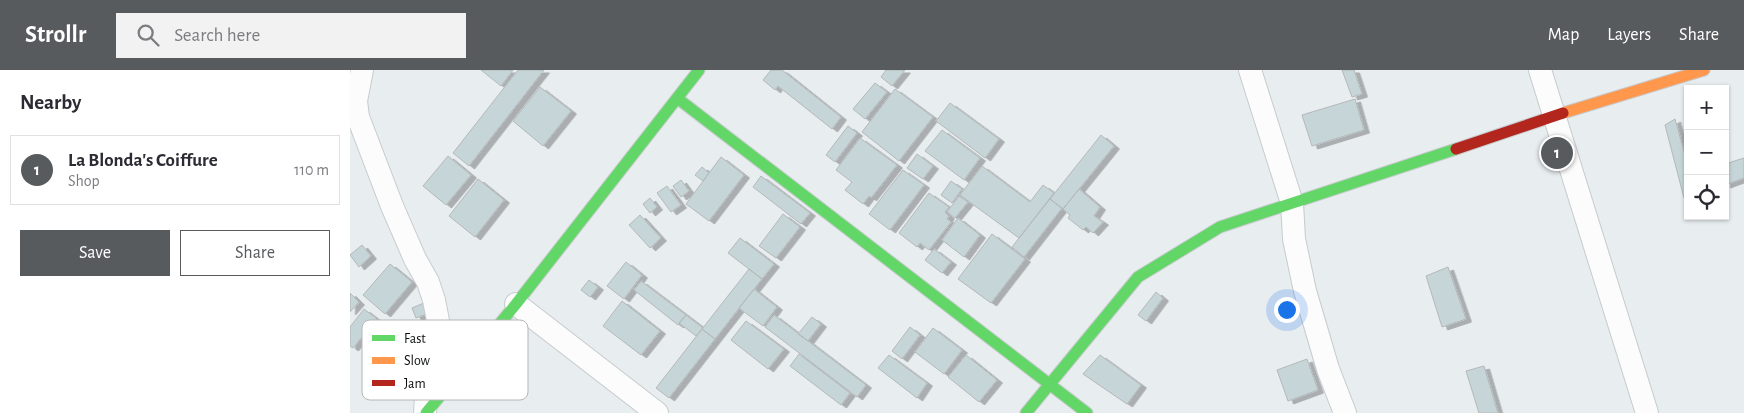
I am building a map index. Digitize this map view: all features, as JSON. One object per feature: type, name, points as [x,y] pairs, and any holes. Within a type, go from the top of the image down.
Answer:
[{"type":"street","points":[[362,70],[356,101],[358,117],[392,206],[415,259],[428,282],[438,320]]},
{"type":"street","points":[[503,320],[699,70]]},
{"type":"street","points":[[1250,70],[1292,203],[1294,239],[1305,291],[1328,369],[1345,413]]},
{"type":"street","points":[[1540,70],[1647,413]]},
{"type":"street","points":[[1026,413],[1138,278],[1220,227],[1554,116],[1704,70]]},
{"type":"street","points":[[677,98],[1087,413]]},
{"type":"street","points":[[516,304],[656,413]]},
{"type":"street","points":[[425,413],[426,400]]},
{"type":"street","points":[[425,413],[436,400]]},
{"type":"building","points":[[481,70],[513,70],[501,86]]},
{"type":"building","points":[[518,70],[544,70],[469,166],[453,153]]},
{"type":"building","points":[[771,70],[782,70],[841,117],[832,129],[778,86],[775,90],[763,80]]},
{"type":"building","points":[[886,70],[905,70],[892,86],[881,77]]},
{"type":"building","points":[[1342,70],[1354,70],[1362,94],[1352,97]]},
{"type":"building","points":[[875,83],[887,92],[865,119],[853,109]]},
{"type":"building","points":[[540,87],[571,111],[543,146],[513,121]]},
{"type":"building","points":[[895,89],[933,117],[899,161],[862,132]]},
{"type":"building","points":[[1355,99],[1364,130],[1312,146],[1302,115]]},
{"type":"building","points":[[950,103],[999,139],[985,158],[936,121]]},
{"type":"building","points":[[1675,119],[1684,152],[1684,198],[1665,125]]},
{"type":"building","points":[[848,126],[857,133],[835,162],[826,155]]},
{"type":"building","points":[[942,130],[980,158],[964,180],[925,151]]},
{"type":"building","points":[[1101,135],[1114,146],[1063,209],[1050,199]]},
{"type":"building","points":[[860,138],[897,165],[871,198],[869,196],[863,204],[845,190],[852,182],[836,170]]},
{"type":"building","points":[[917,154],[933,166],[923,179],[907,168]]},
{"type":"building","points":[[448,156],[471,175],[446,205],[423,186]]},
{"type":"building","points":[[721,157],[744,175],[709,221],[686,204]]},
{"type":"building","points":[[1744,158],[1744,178],[1729,184],[1729,163]]},
{"type":"building","points":[[982,166],[1030,202],[1043,185],[1054,193],[1019,238],[960,195]]},
{"type":"building","points":[[702,167],[709,173],[703,181],[695,175]]},
{"type":"building","points":[[903,170],[924,185],[890,230],[869,214]]},
{"type":"building","points":[[761,176],[810,213],[801,224],[753,187]]},
{"type":"building","points":[[478,179],[504,200],[475,237],[449,216]]},
{"type":"building","points":[[681,180],[689,191],[681,197],[673,186]]},
{"type":"building","points":[[951,181],[962,189],[952,203],[941,195]]},
{"type":"building","points":[[667,186],[681,205],[671,212],[657,193]]},
{"type":"building","points":[[1079,189],[1100,207],[1094,216],[1103,222],[1093,233],[1086,227],[1083,230],[1068,218],[1070,215],[1063,209]]},
{"type":"building","points":[[929,193],[949,207],[945,212],[949,216],[947,219],[951,222],[929,250],[920,243],[917,247],[899,233]]},
{"type":"building","points":[[959,196],[968,202],[955,218],[947,212]]},
{"type":"building","points":[[650,198],[657,207],[650,213],[643,204]]},
{"type":"building","points":[[1050,199],[1062,208],[1024,257],[1012,247]]},
{"type":"building","points":[[783,214],[800,227],[776,258],[759,246]]},
{"type":"building","points":[[640,215],[661,238],[650,248],[629,225]]},
{"type":"building","points":[[958,218],[980,235],[964,257],[942,240]]},
{"type":"building","points":[[992,234],[1025,259],[991,303],[958,279]]},
{"type":"building","points":[[740,238],[774,264],[762,279],[728,253]]},
{"type":"building","points":[[362,245],[371,256],[359,267],[350,255]]},
{"type":"building","points":[[934,249],[951,262],[942,273],[925,260]]},
{"type":"building","points":[[626,262],[642,275],[624,299],[607,286]]},
{"type":"building","points":[[390,264],[412,282],[385,314],[363,295]]},
{"type":"building","points":[[1448,267],[1466,319],[1442,327],[1426,276]]},
{"type":"building","points":[[749,269],[762,279],[715,339],[702,329]]},
{"type":"building","points":[[589,280],[598,287],[590,297],[581,290]]},
{"type":"building","points":[[641,281],[686,315],[678,325],[634,290]]},
{"type":"building","points":[[754,289],[777,307],[763,326],[739,308]]},
{"type":"building","points":[[1156,292],[1163,298],[1146,321],[1138,315]]},
{"type":"building","points":[[350,293],[359,302],[350,312]]},
{"type":"building","points":[[431,300],[435,311],[416,318],[412,308]]},
{"type":"building","points":[[622,301],[660,331],[641,355],[603,326]]},
{"type":"building","points":[[364,309],[377,319],[362,320],[362,337],[353,348],[350,346],[350,327]]},
{"type":"building","points":[[686,315],[703,328],[696,336],[679,323]]},
{"type":"building","points":[[774,315],[866,385],[857,397],[765,327]]},
{"type":"building","points":[[812,317],[821,324],[808,341],[798,334]]},
{"type":"building","points":[[746,321],[784,349],[768,369],[731,340]]},
{"type":"building","points":[[910,327],[920,335],[902,359],[892,351]]},
{"type":"building","points":[[933,328],[962,350],[944,374],[915,352]]},
{"type":"building","points":[[702,329],[715,339],[669,398],[656,388]]},
{"type":"building","points":[[799,354],[850,393],[841,405],[790,366]]},
{"type":"building","points":[[889,355],[927,383],[917,398],[878,368]]},
{"type":"building","points":[[966,355],[997,380],[979,402],[948,377]]},
{"type":"building","points":[[1100,355],[1141,385],[1127,404],[1083,374]]},
{"type":"building","points":[[1307,359],[1318,390],[1288,401],[1277,370]]},
{"type":"building","points":[[1484,366],[1498,413],[1479,413],[1466,371]]},
{"type":"traffic: fast","points":[[503,320],[699,70]]},
{"type":"traffic: fast","points":[[677,98],[1087,413]]},
{"type":"traffic: fast","points":[[1026,413],[1138,277],[1220,227],[1456,149]]},
{"type":"traffic: fast","points":[[426,413],[437,400]]},
{"type":"traffic: slow","points":[[1563,113],[1704,70]]},
{"type":"traffic: jam","points":[[1456,149],[1563,113]]},
{"type":"place","name":"La Blonda's Coiffure","points":[[1557,153]]}]
